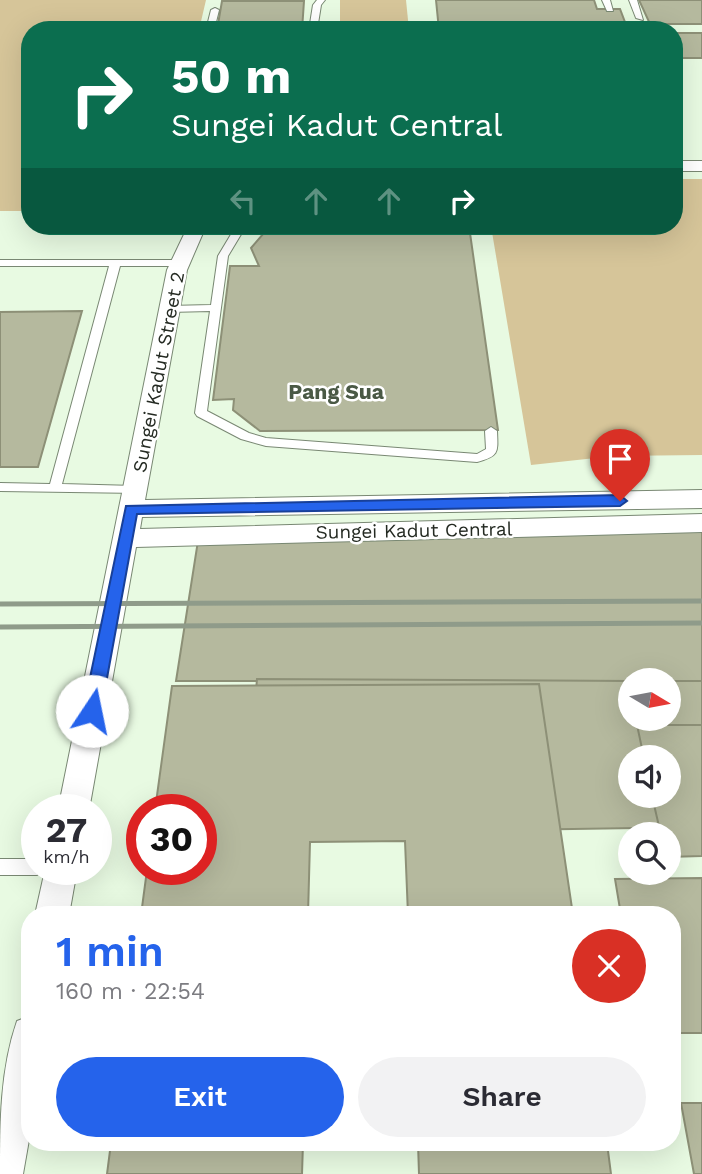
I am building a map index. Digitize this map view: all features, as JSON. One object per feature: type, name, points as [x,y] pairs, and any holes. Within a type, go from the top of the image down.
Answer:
[{"type":"street","points":[[683,166],[702,166]]},
{"type":"street","name":"Sungei Kadut Street 2","points":[[76,794],[169,309],[180,263],[193,235]]},
{"type":"street","name":"Sungei Kadut Central","points":[[133,500],[702,499]]},
{"type":"street","name":"Sungei Kadut Central","points":[[126,538],[702,523]]},
{"type":"street","points":[[54,906],[58,885]]},
{"type":"street","points":[[3,1174],[6,1132],[21,1071]]},
{"type":"lane","points":[[314,21],[317,5],[321,0]]},
{"type":"lane","points":[[606,0],[610,9]]},
{"type":"lane","points":[[632,0],[640,18]]},
{"type":"lane","points":[[212,21],[215,10]]},
{"type":"lane","points":[[235,235],[223,256],[201,414],[245,436],[266,442],[477,458],[488,455],[492,450],[491,431]]},
{"type":"lane","points":[[0,263],[180,263]]},
{"type":"lane","points":[[55,488],[115,264]]},
{"type":"lane","points":[[169,309],[214,309]]},
{"type":"lane","points":[[0,487],[55,488],[133,500]]},
{"type":"lane","points":[[0,867],[21,867]]},
{"type":"shaded area","points":[[0,0],[206,0],[201,21],[21,21],[21,211],[0,211]]},
{"type":"shaded area","points":[[340,0],[406,0],[408,21],[340,21]]},
{"type":"shaded area","points":[[683,179],[702,179],[702,455],[614,456],[531,465],[493,235],[683,235]]},
{"type":"building","points":[[436,0],[594,0],[597,9],[620,9],[625,21],[438,21]]},
{"type":"building","points":[[639,0],[702,0],[702,24],[649,21]]},
{"type":"building","points":[[222,1],[304,1],[303,21],[219,21]]},
{"type":"building","points":[[683,33],[702,33],[702,58],[683,58]]},
{"type":"building","points":[[262,235],[470,235],[498,430],[260,431],[233,410],[234,399],[213,400],[230,266],[259,266],[251,248]]},
{"type":"building","points":[[82,311],[38,467],[0,467],[0,312]]},
{"type":"building","points":[[200,528],[702,532],[702,681],[681,681],[681,668],[618,668],[618,681],[176,681]]},
{"type":"building","points":[[257,679],[618,681],[618,732],[681,732],[681,681],[702,681],[702,827],[681,827],[681,822],[618,822],[618,828],[244,834]]},
{"type":"building","points":[[539,684],[572,906],[408,906],[405,841],[310,842],[308,906],[142,906],[145,885],[217,885],[217,794],[157,794],[172,686]]},
{"type":"building","points":[[681,725],[702,725],[702,856],[681,857],[681,822],[658,822],[655,808],[681,808],[681,745],[641,745],[638,732],[681,732]]},
{"type":"building","points":[[681,878],[702,878],[702,1033],[681,1033],[681,906],[620,906],[615,879],[618,879],[618,885],[681,885]]},
{"type":"building","points":[[681,1103],[702,1103],[702,1174],[694,1174]]},
{"type":"building","points":[[110,1151],[303,1151],[302,1174],[107,1174]]},
{"type":"building","points":[[418,1151],[608,1151],[611,1174],[419,1174]]},
{"type":"railway","points":[[0,604],[702,601]]},
{"type":"railway","points":[[0,627],[702,623]]},
{"type":"district","name":"Pang Sua","points":[[336,392]]},
{"type":"route","points":[[92,711],[131,509],[620,501]]}]
